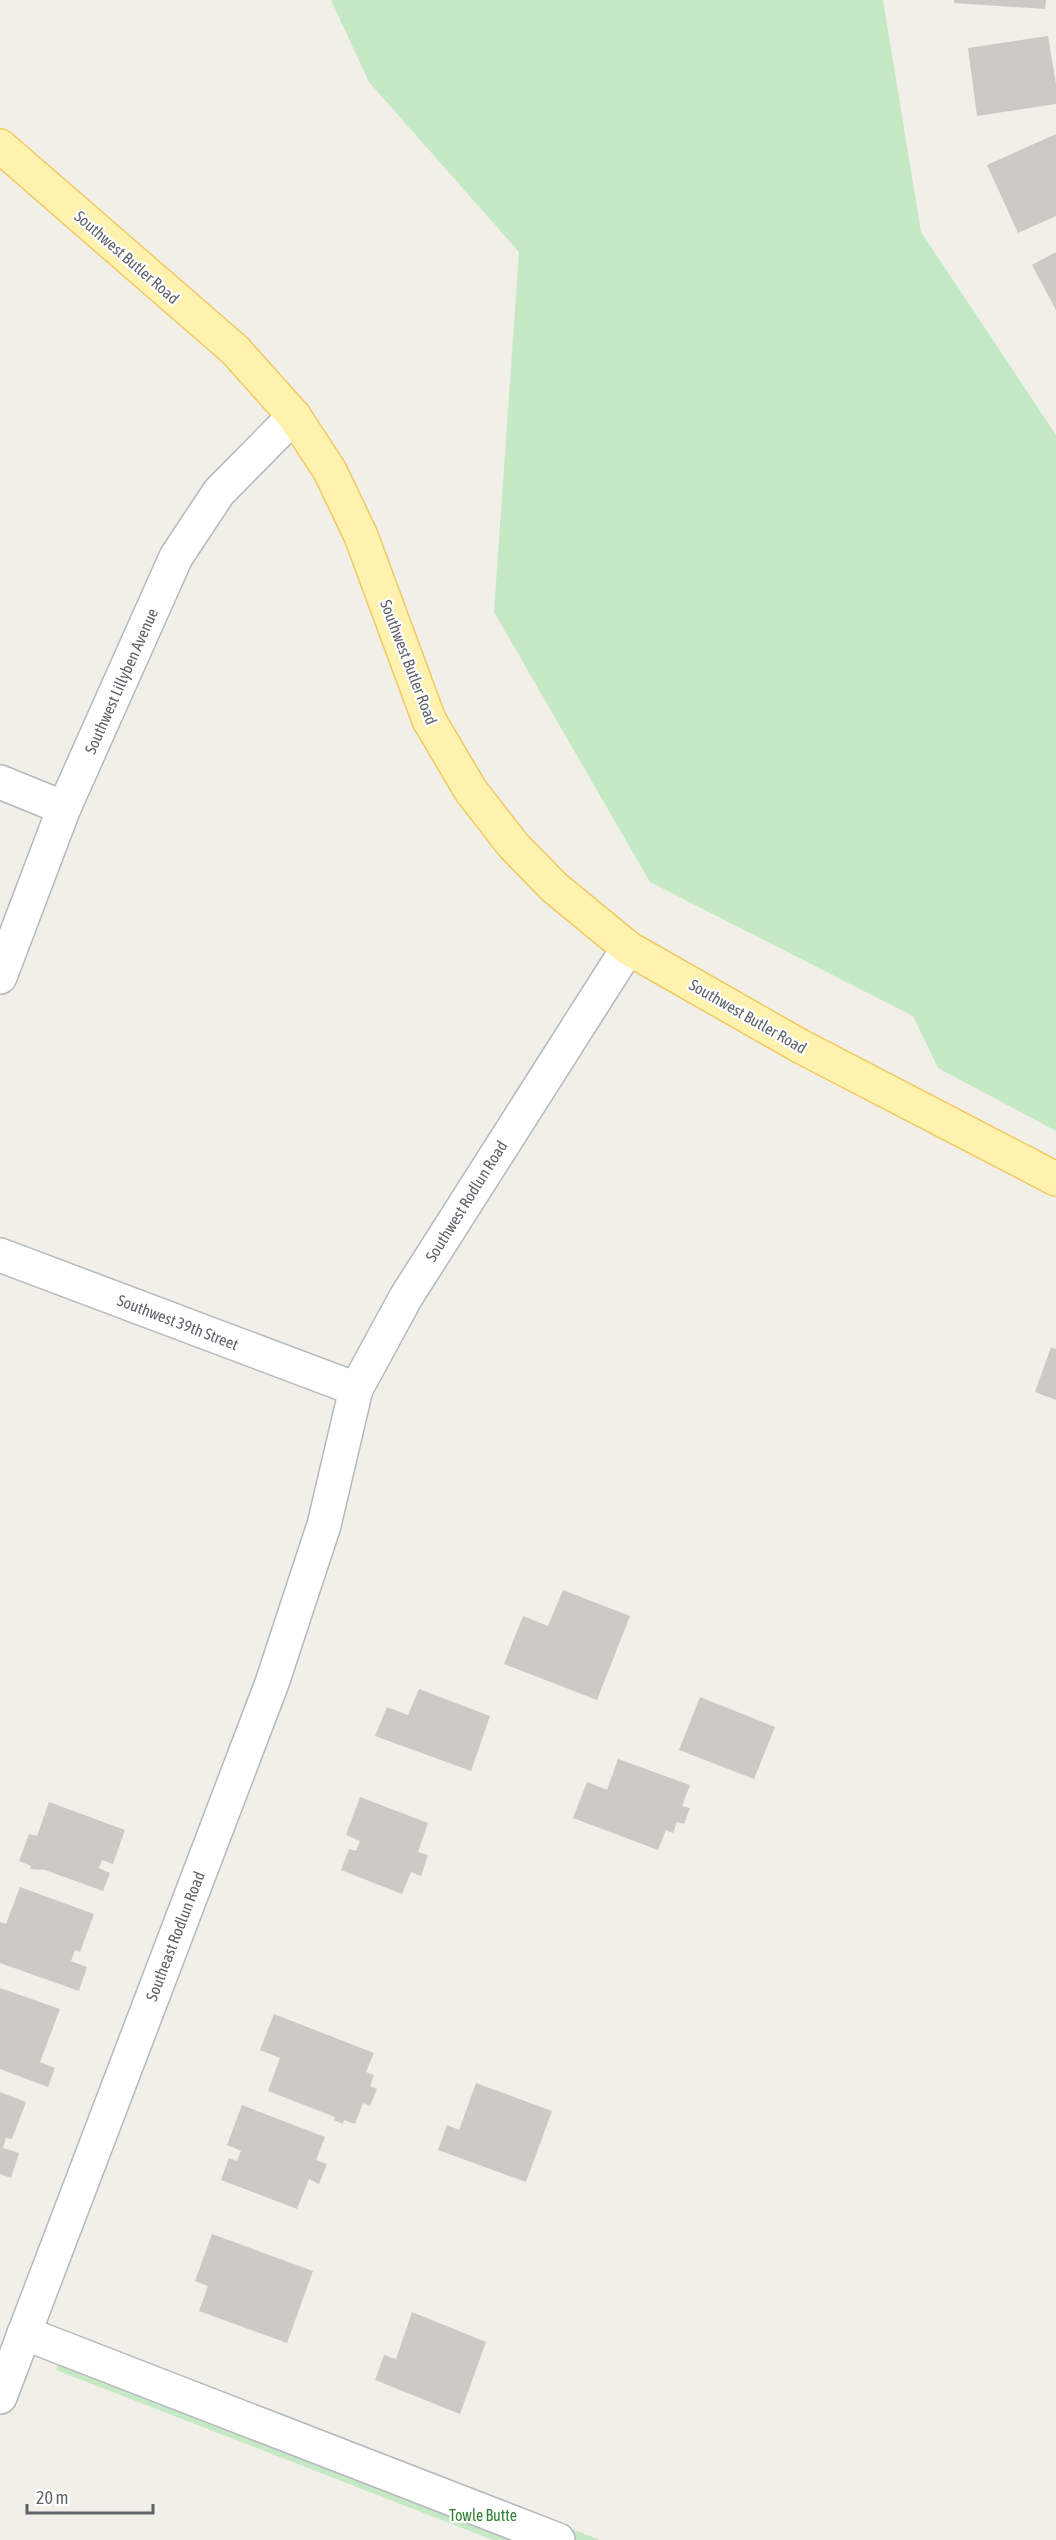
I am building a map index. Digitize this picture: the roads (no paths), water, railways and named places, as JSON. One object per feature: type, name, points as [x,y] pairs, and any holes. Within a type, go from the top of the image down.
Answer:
[{"type":"main road","name":"Southwest Butler Road","points":[[0,146],[235,350],[294,416],[330,471],[361,536],[429,720],[471,791],[513,845],[554,887],[628,948],[800,1046],[1056,1179]]},
{"type":"street","name":"Southwest Lillyben Avenue","points":[[0,978],[64,808],[176,557],[219,492],[294,416]]},
{"type":"street","points":[[0,782],[64,808]]},
{"type":"street","name":"Southwest Rodlun Road","points":[[338,1470],[356,1389],[406,1297],[628,948]]},
{"type":"street","name":"Southwest 39th Street","points":[[0,1255],[356,1389]]},
{"type":"street","name":"Southeast Rodlun Road","points":[[0,2397],[272,1683],[324,1525],[338,1470]]},
{"type":"street","points":[[24,2333],[558,2540]]},
{"type":"park label","name":"Towle Butte","points":[[483,2515]]}]
